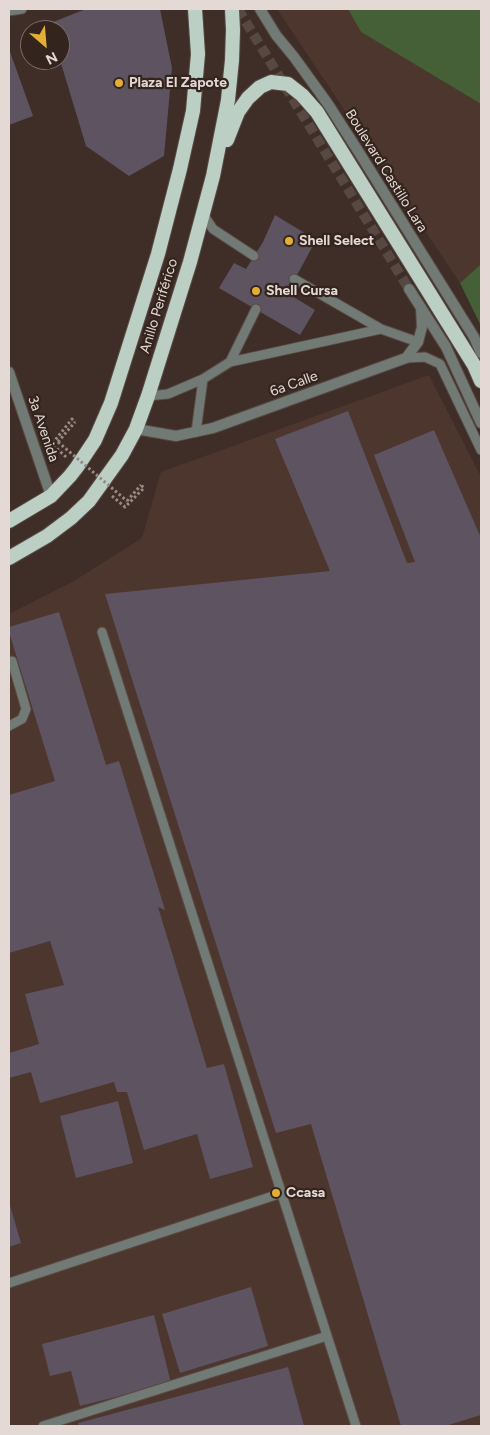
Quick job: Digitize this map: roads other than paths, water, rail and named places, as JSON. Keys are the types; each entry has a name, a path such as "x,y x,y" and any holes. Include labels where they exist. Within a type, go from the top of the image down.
{"highway":[{"name":"Anillo Periférico","path":"9,522 51,496 77,467 95,440 111,403 158,254 193,111 198,54 195,9"},
{"name":"Anillo Periférico","path":"9,558 47,536 71,518 89,501 122,455 136,429 190,262 213,176 228,100 232,60 232,9"},
{"path":"213,176 238,112 248,98 260,87 271,82 288,84 302,95 316,112 474,365 481,381"}],"street":[{"name":"Boulevard Castillo Lara","path":"260,9 276,35 306,72 355,145 474,337 481,353"},
{"path":"409,289 446,347 481,423"},
{"path":"406,358 418,342 422,327 421,308"},
{"name":"6a Calle","path":"136,429 176,436 213,428 406,358"},
{"name":"3a Avenida","path":"9,372 51,496"}],"lane":[{"path":"9,11 22,9"},
{"path":"203,214 213,228 254,256"},
{"path":"294,279 381,329 418,342"},
{"path":"230,362 256,309"},
{"path":"148,396 168,394 204,380 230,362 381,329"},
{"path":"406,358 425,357 440,364 481,450"},
{"path":"196,432 204,380"},
{"path":"102,632 356,1426"},
{"path":"9,726 22,719 26,709 12,661"},
{"path":"9,1283 282,1192"},
{"path":"43,1426 67,1423 327,1336"}],"tunnel":[{"path":"238,9 409,289"}],"place":[{"name":"Plaza El Zapote","path":"119,83"},
{"name":"Shell Select","path":"289,241"},
{"name":"Shell Cursa","path":"256,291"},
{"name":"Ccasa","path":"276,1193"}]}
